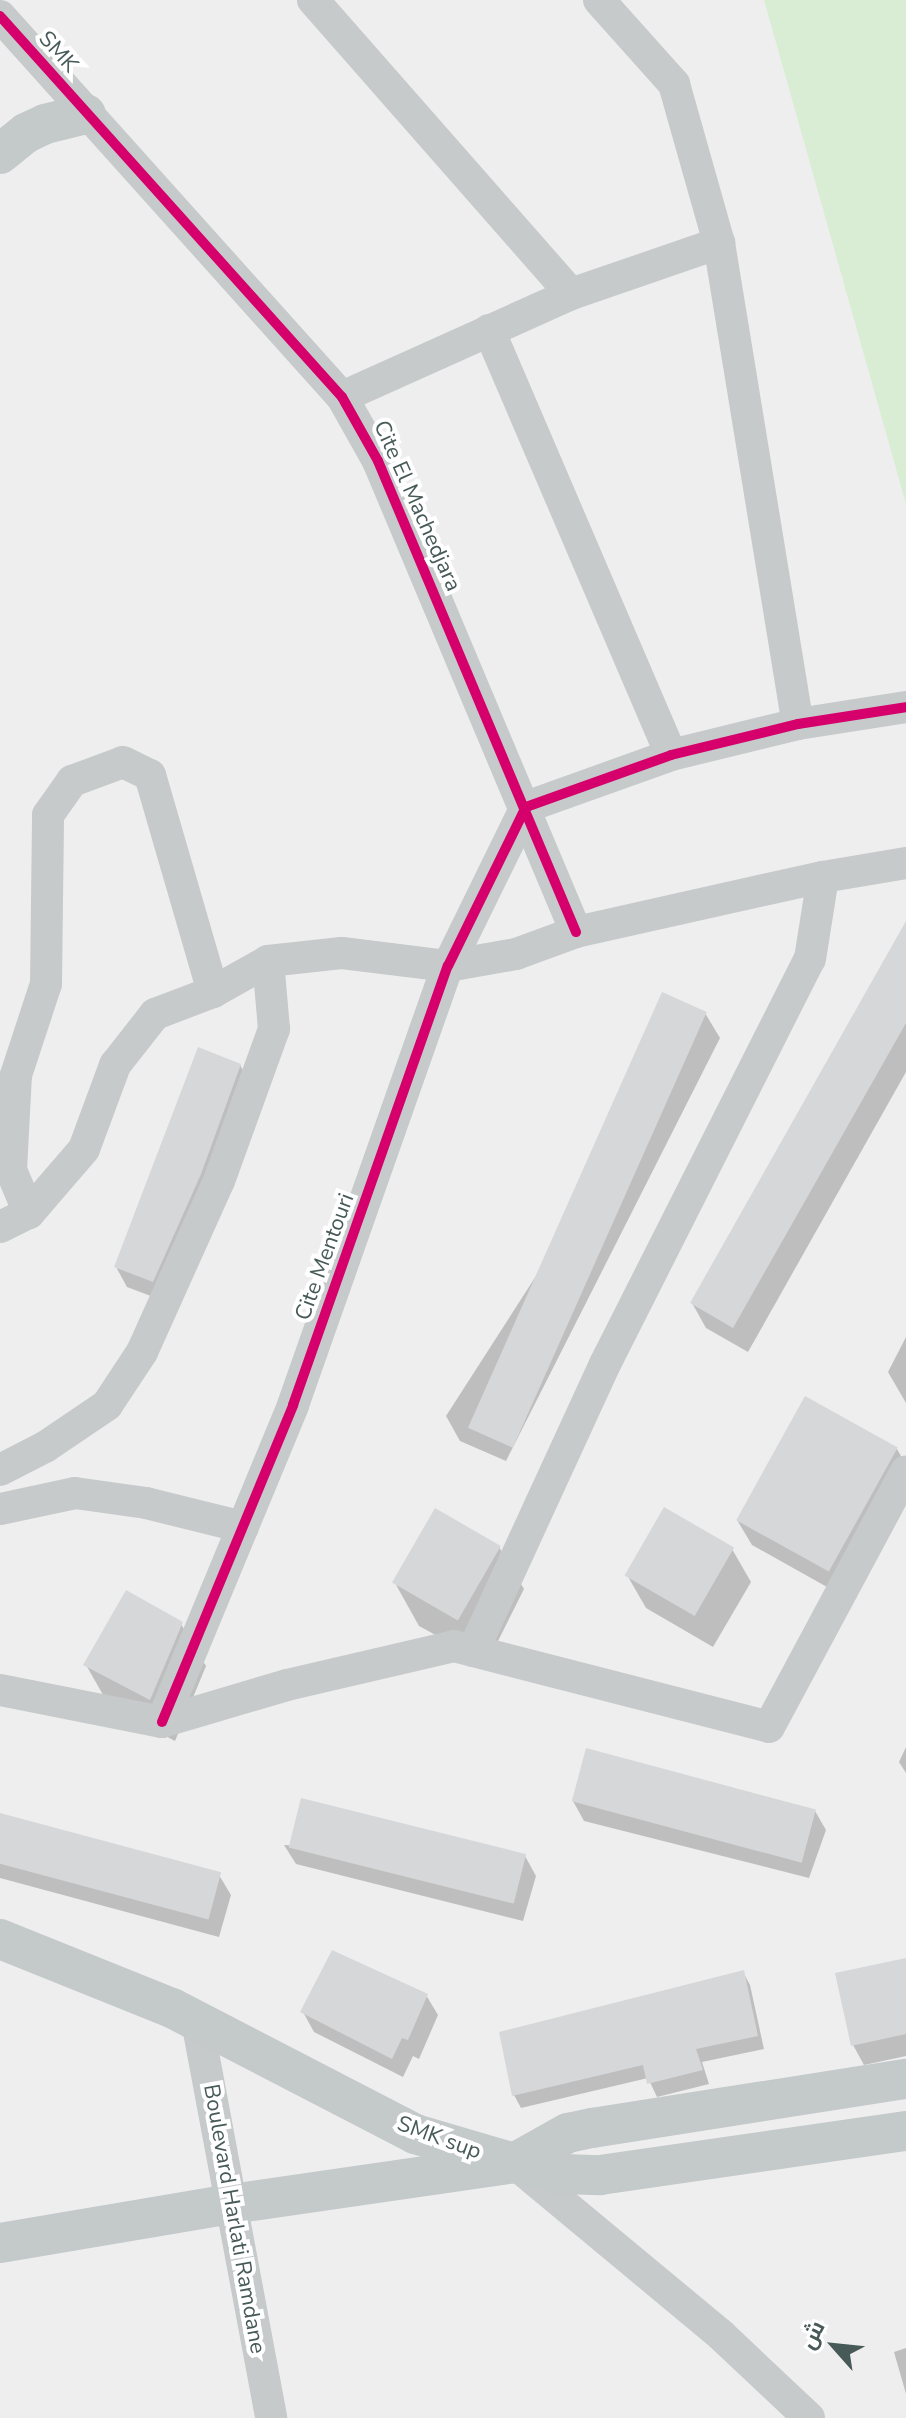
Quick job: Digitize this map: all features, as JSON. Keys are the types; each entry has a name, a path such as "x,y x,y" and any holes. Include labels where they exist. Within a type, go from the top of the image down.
{"main road":[{"path":"0,154 26,133 45,124 86,114"},
{"name":"SMK sup","path":"0,1939 197,2021 415,2134 563,2174 600,2175 906,2131"},
{"path":"0,2243 231,2204 514,2163 559,2137 592,2128 906,2079"}],"street":[{"path":"313,0 571,294"},
{"path":"599,0 674,84 719,243 798,724"},
{"name":"SMK","path":"0,16 86,114"},
{"name":"Cite El Machedjara","path":"86,114 342,397 378,461 576,932"},
{"path":"342,397 571,294 719,243"},
{"path":"489,330 671,755"},
{"path":"526,807 671,755 798,724 906,707"},
{"path":"29,1213 11,1170 16,1075 46,984 48,815 72,781 123,762 150,775 213,992"},
{"name":"Cite Mentouri","path":"162,1722 293,1405 448,966 526,807"},
{"path":"0,1227 29,1213 84,1149 115,1065 155,1014 213,992 268,961 342,953 448,966 516,954 576,932 823,877 906,863"},
{"path":"473,1651 605,1364 810,959 823,877"},
{"path":"0,1470 45,1447 107,1405 142,1352 219,1181 274,1029 268,961"},
{"path":"0,1690 162,1722 287,1685 454,1646 769,1727 906,1471"},
{"path":"0,1509 75,1493 146,1503 243,1527"},
{"name":"Boulevard Harlati Ramdane","path":"197,2021 271,2418"},
{"path":"514,2163 721,2335 809,2418"}],"green space":[{"path":"764,0 906,0 906,504"}],"building":[{"path":"906,921 906,1023 733,1328 690,1303"},
{"path":"662,992 707,1012 513,1448 468,1428"},
{"path":"198,1047 241,1064 201,1174 153,1282 114,1267"},
{"path":"805,1396 898,1447 829,1572 736,1520"},
{"path":"664,1507 734,1548 695,1616 624,1575"},
{"path":"435,1508 501,1546 458,1620 392,1582"},
{"path":"126,1590 183,1622 150,1700 83,1665"},
{"path":"586,1748 816,1810 802,1863 572,1801"},
{"path":"301,1798 526,1854 514,1904 289,1847"},
{"path":"0,1813 221,1872 209,1920 0,1864"},
{"path":"332,1950 428,1994 408,2040 402,2038 392,2059 300,2012"},
{"path":"906,1958 906,2034 851,2046 835,1973"},
{"path":"744,1970 758,2036 696,2049 703,2070 647,2084 643,2065 512,2096 499,2032"}],"cycle path":[{"path":"0,16 342,397 378,461 576,932"},
{"path":"162,1722 293,1405 448,966 526,807 671,755 798,724 906,707"}]}
